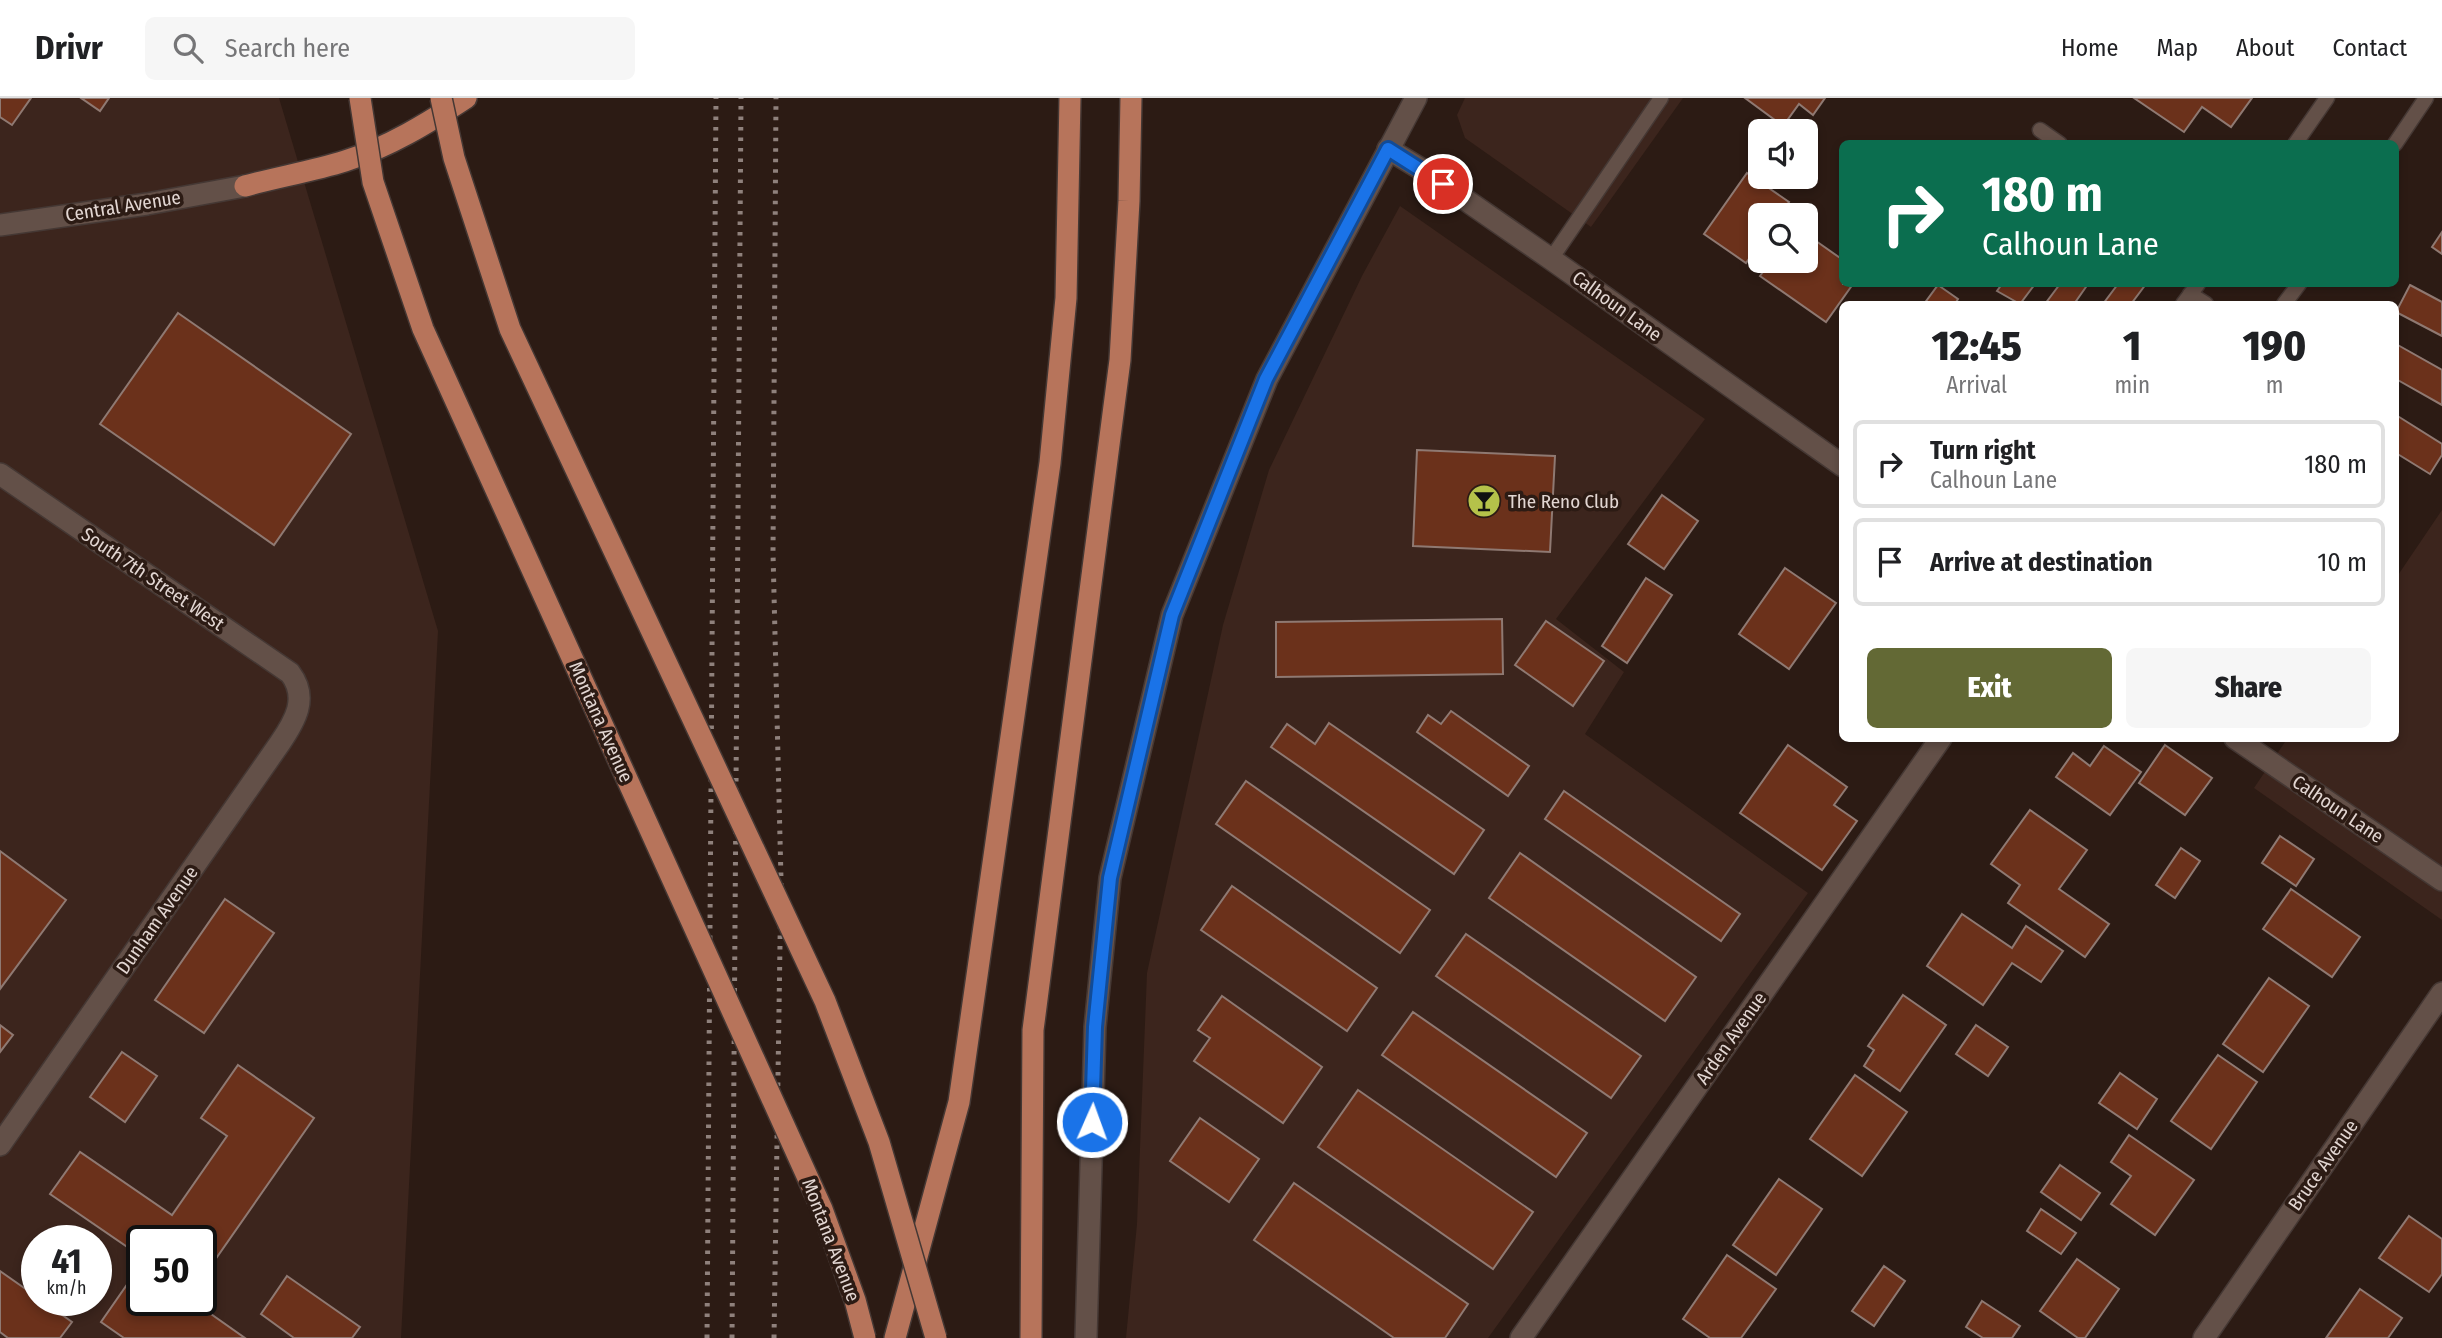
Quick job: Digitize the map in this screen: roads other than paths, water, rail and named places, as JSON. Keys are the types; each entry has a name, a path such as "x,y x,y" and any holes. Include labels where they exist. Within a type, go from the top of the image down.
{"main road":[{"name":"Montana Avenue","path":"360,98 373,182 423,329 822,1209 855,1300 865,1338"},
{"path":"441,98 454,158 510,329 825,1001 879,1142 936,1338"},
{"path":"245,186 345,161 388,144 466,98"},
{"path":"895,1338 959,1102 1048,476 1066,298 1070,98"},
{"path":"1031,1338 1033,1030 1120,360 1129,201 1130,98"}],"street":[{"path":"1086,1338 1095,1027 1110,878 1172,615 1266,379 1416,98"},
{"name":"Calhoun Lane","path":"1388,149 1422,169 1551,258 1839,463"},
{"name":"Central Avenue","path":"0,225 147,204 245,186"},
{"name":"South 7th Street West","path":"0,474 290,673 298,690"},
{"name":"Dunham Avenue","path":"0,1145 287,733 298,713 298,690"},
{"name":"Arden Avenue","path":"1521,1338 1938,742"},
{"name":"Calhoun Lane","path":"2241,742 2442,880"},
{"name":"Bruce Avenue","path":"2204,1338 2442,993"}],"lane":[{"path":"1551,258 1661,98"},
{"path":"2298,140 2327,98"},
{"path":"2398,140 2426,98"},
{"path":"2040,130 2054,140"}],"railway":[{"path":"707,1338 716,98"},
{"path":"732,1338 741,98"},
{"path":"774,1338 781,879 773,553 776,98"}],"place":[{"name":"The Reno Club","path":"1484,501"}]}
